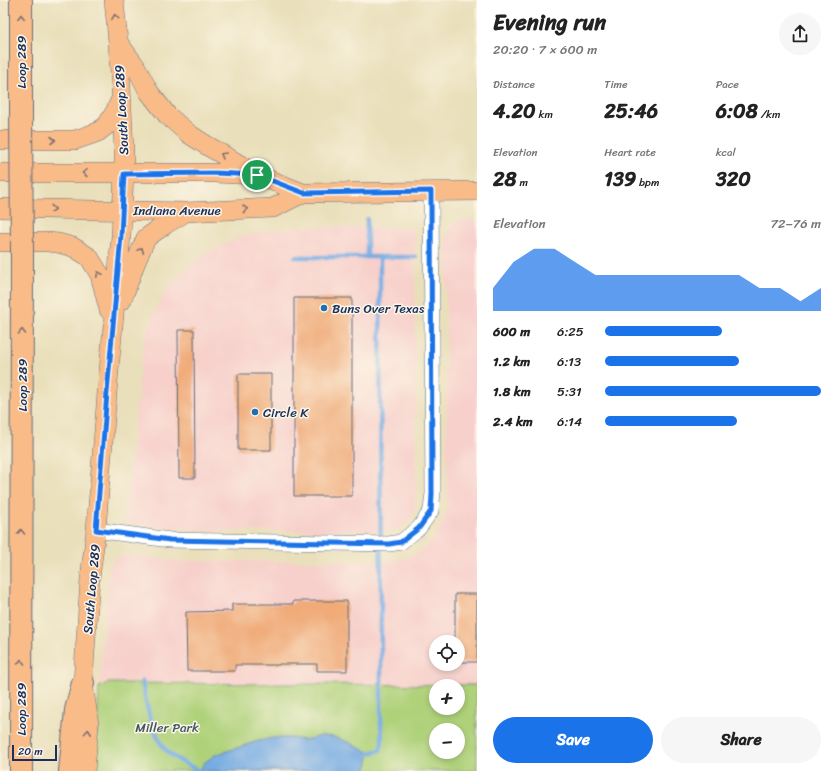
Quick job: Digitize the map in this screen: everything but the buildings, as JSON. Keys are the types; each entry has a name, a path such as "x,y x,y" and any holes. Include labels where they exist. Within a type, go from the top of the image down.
{"highway":[{"name":"Loop 289","path":"21,0 21,771"},
{"path":"70,771 76,710 83,683"}],"main road":[{"name":"South Loop 289","path":"85,771 89,724 83,683 90,578 96,530 112,325 121,236 124,174 118,42 114,0"},
{"path":"118,42 136,67 149,92 167,115 189,134 257,175"},
{"path":"0,140 75,140 87,136 98,132 107,125 121,98"},
{"name":"Indiana Avenue","path":"0,173 215,173 257,175 304,193 477,191"},
{"name":"Indiana Avenue","path":"0,208 186,212 273,208 304,193"},
{"path":"112,325 146,238 186,212"},
{"path":"0,242 58,243 73,247 89,257 100,275 112,325"}],"street":[{"path":"96,530 170,540 389,544 401,542 419,528 431,511 432,494 431,191"}],"shaded area":[{"path":"466,220 477,220 477,685 465,685 465,679 429,679 429,685 109,683 99,687 109,567 111,562 122,555 180,561 386,561 402,559 417,553 426,547 434,538 443,522 447,505 446,237 449,228 454,224"},
{"path":"297,227 410,228 415,238 416,502 411,518 402,527 393,531 204,531 124,523 142,352 146,334 156,308 165,293 182,272 212,250 240,237 264,231 285,230"}],"green space":[{"name":"Miller Park","path":"108,683 429,685 429,715 465,715 465,685 477,685 477,771 95,771 99,687"}],"water":[{"path":"321,736 340,739 370,753 367,771 200,771 204,763 215,755 255,742 272,738 292,738 305,740"}],"waterway":[{"path":"367,219 367,257"},
{"path":"295,257 416,257"},
{"path":"370,753 380,750 382,741 380,257"},
{"path":"142,681 154,730 164,747 177,759 200,771"}],"place":[{"name":"Buns Over Texas","path":"324,308"},
{"name":"Circle K","path":"255,412"}],"route":[{"path":"215,173 257,175 304,193 431,191 431,511 419,528 401,542 389,544 170,540 96,530 112,325 121,236 124,174 215,173"}]}
